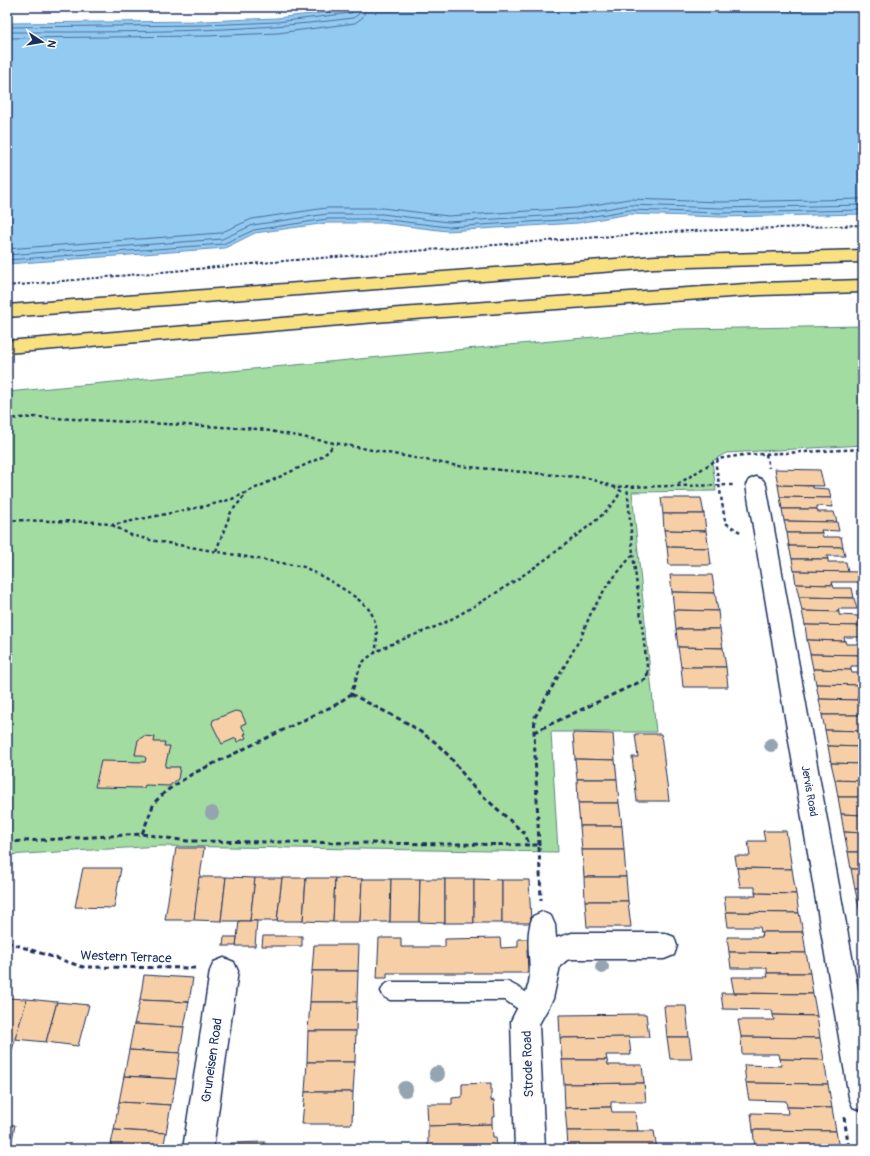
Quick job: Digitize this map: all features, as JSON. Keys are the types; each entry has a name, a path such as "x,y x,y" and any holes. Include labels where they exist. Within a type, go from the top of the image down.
{"highway":[{"path":"7,311 655,262 863,256"},
{"path":"7,347 400,314 760,289 863,286"},
{"path":"760,289 863,295"}],"street":[{"name":"Jervis Road","path":"756,486 863,1097"},
{"path":"542,925 543,977"},
{"name":"Strode Road","path":"530,1149 525,1021 539,999 543,977 549,958 560,949 572,946 664,946"},
{"name":"Gruneisen Road","path":"198,1149 224,970"}],"lane":[{"path":"390,991 508,991 533,1009"}],"path":[{"path":"7,286 295,260 666,232 863,224"},
{"path":"7,419 36,417 259,428 458,466 588,478 614,487 621,492 605,513 558,551 514,582 442,623 375,654 361,664 351,694 337,704 192,774 166,791 154,804 142,834"},
{"path":"112,525 210,505 232,499 320,458 330,450 333,443"},
{"path":"677,485 718,459 743,455 863,449"},
{"path":"614,487 627,485 719,485 716,466 718,459"},
{"path":"534,732 648,678 633,554 627,485"},
{"path":"216,551 230,512 239,500 251,490"},
{"path":"7,520 98,522 112,525 131,535 304,567 339,586 370,611 377,630 378,641 375,654"},
{"path":"542,925 534,732 535,716 581,637 591,613 606,587 633,554"},
{"path":"351,694 408,724 434,742 450,757 474,788 525,834 529,844"},
{"path":"7,842 142,834 187,841 539,844"},
{"name":"Western Terrace","path":"7,942 83,967 194,968 224,970"}],"green space":[{"path":"863,326 863,445 726,453 712,461 716,491 632,492 656,732 551,732 558,852 160,846 7,855 7,392 680,329"}],"water":[{"path":"366,7 863,7 863,214 721,217 629,214 578,223 447,231 381,223 327,223 255,233 225,248 7,264 7,23 205,21 277,18"}],"building":[{"path":"775,469 820,470 824,486 778,485"},
{"path":"778,485 812,486 813,488 829,489 831,498 780,497"},
{"path":"780,497 831,498 833,507 817,506 817,509 782,509"},
{"path":"661,498 701,498 704,514 663,514"},
{"path":"782,509 817,509 818,512 834,512 837,522 784,521"},
{"path":"663,514 704,514 706,531 664,530"},
{"path":"784,521 837,522 839,531 821,530 822,533 787,533"},
{"path":"664,530 706,531 709,548 667,547"},
{"path":"787,533 822,533 823,537 841,537 843,547 789,546"},
{"path":"789,546 843,547 845,556 827,556 828,559 792,559"},
{"path":"667,547 709,548 711,565 669,565"},
{"path":"792,559 828,559 828,562 846,562 848,572 794,571"},
{"path":"794,571 862,572 863,582 832,582 833,585 796,584"},
{"path":"670,575 712,575 715,593 672,592"},
{"path":"796,584 833,585 834,588 852,588 854,598 799,597"},
{"path":"672,592 715,593 718,611 674,610"},
{"path":"799,597 854,598 857,609 838,609 839,612 802,611"},
{"path":"674,610 718,611 720,629 676,629"},
{"path":"802,611 839,612 839,615 858,616 860,626 805,625"},
{"path":"805,625 863,626 863,637 844,637 845,641 807,640"},
{"path":"676,629 720,629 723,648 678,647"},
{"path":"807,640 845,641 846,644 863,644 863,655 810,654"},
{"path":"678,647 723,648 726,667 681,667"},
{"path":"810,654 863,655 863,666 851,666 851,670 813,669"},
{"path":"681,667 726,667 728,687 683,687"},
{"path":"813,669 851,670 852,673 863,673 863,685 816,684"},
{"path":"816,684 863,685 863,696 857,696 858,700 819,699"},
{"path":"819,699 858,700 859,703 863,703 863,715 822,715"},
{"path":"235,711 241,712 246,723 241,725 246,734 244,734 246,738 237,742 236,738 222,744 212,724 213,720"},
{"path":"822,715 863,715 863,731 825,730"},
{"path":"825,730 863,731 863,747 828,746"},
{"path":"573,733 613,734 615,760 575,759"},
{"path":"635,734 661,734 669,801 637,801 632,757 638,757"},
{"path":"144,736 155,737 154,742 165,742 164,746 170,746 165,767 180,767 178,779 169,786 145,785 144,788 95,787 101,761 145,762 146,758 142,755 135,755 138,740"},
{"path":"828,746 863,747 863,764 831,763"},
{"path":"575,759 615,760 617,779 577,779"},
{"path":"831,763 863,764 863,781 835,780"},
{"path":"577,779 617,779 619,803 578,803"},
{"path":"835,780 863,781 863,797 838,797"},
{"path":"838,797 863,797 863,815 841,814"},
{"path":"578,803 619,803 622,826 580,826"},
{"path":"841,814 863,815 863,833 844,832"},
{"path":"580,826 622,826 624,850 582,850"},
{"path":"763,831 786,831 792,869 737,868 735,856 750,856 748,841 765,841"},
{"path":"844,832 863,833 863,852 848,852"},
{"path":"176,848 204,848 194,920 165,920"},
{"path":"582,850 624,850 626,877 584,877"},
{"path":"848,852 863,852 863,869 851,869"},
{"path":"83,868 121,868 114,908 75,907"},
{"path":"737,868 792,869 796,894 755,893 755,887 740,887"},
{"path":"851,869 863,869 863,889 855,889"},
{"path":"199,877 226,877 221,921 194,920"},
{"path":"226,877 255,878 250,921 221,921"},
{"path":"584,877 626,877 628,901 585,901"},
{"path":"255,878 282,878 277,921 250,921"},
{"path":"282,878 306,878 303,921 277,921"},
{"path":"306,878 335,878 333,922 303,921"},
{"path":"335,878 362,879 360,922 333,922"},
{"path":"362,879 391,879 390,922 360,922"},
{"path":"391,879 420,879 419,922 390,922"},
{"path":"420,879 445,879 445,923 419,922"},
{"path":"445,879 474,879 474,923 445,923"},
{"path":"474,879 502,880 502,923 474,923"},
{"path":"502,880 529,880 531,923 502,923"},
{"path":"855,889 863,889 863,908 859,908"},
{"path":"755,893 796,894 799,913 726,912 724,896 756,896"},
{"path":"585,901 628,901 631,927 587,927"},
{"path":"859,908 863,908 863,927"},
{"path":"726,912 799,913 803,932 761,932 760,927 728,927"},
{"path":"239,921 257,921 255,946 236,946"},
{"path":"761,932 803,932 806,953 729,952 727,937 762,937"},
{"path":"263,936 302,936 302,946 262,946"},
{"path":"224,937 237,937 236,946 223,946"},
{"path":"379,938 401,938 401,947 445,947 445,939 500,938 501,948 518,947 518,939 530,939 530,949 527,949 528,973 387,973 387,978 377,978"},
{"path":"314,945 359,945 358,971 312,971"},
{"path":"729,952 806,953 810,973 767,973 767,968 731,968"},
{"path":"312,971 358,971 357,1002 310,1002"},
{"path":"767,973 810,973 813,994 734,993 731,977 768,977"},
{"path":"144,975 193,978 189,1002 140,1000"},
{"path":"721,993 813,994 817,1016 773,1015 772,1010 723,1009"},
{"path":"7,998 27,999 10,1057 7,1057"},
{"path":"27,999 57,1002 46,1042 15,1039"},
{"path":"140,1000 189,1002 184,1027 134,1024"},
{"path":"57,1002 89,1005 78,1046 46,1042"},
{"path":"310,1002 357,1002 356,1031 308,1031"},
{"path":"664,1006 686,1006 689,1037 667,1037"},
{"path":"646,1014 649,1037 560,1038 559,1015"},
{"path":"773,1015 817,1016 820,1038 741,1037 738,1020 774,1020"},
{"path":"134,1024 184,1027 180,1053 129,1050"},
{"path":"308,1031 356,1031 355,1062 307,1062"},
{"path":"629,1037 631,1055 606,1055 607,1060 562,1060 560,1038"},
{"path":"667,1037 689,1037 692,1059 670,1059"},
{"path":"741,1037 820,1038 824,1060 780,1059 779,1054 742,1054"},
{"path":"129,1050 180,1053 176,1079 124,1076"},
{"path":"780,1059 824,1060 828,1084 746,1083 744,1065 781,1066"},
{"path":"562,1060 607,1060 608,1065 642,1065 644,1083 564,1084"},
{"path":"307,1062 355,1062 353,1092 305,1092"},
{"path":"124,1076 176,1079 171,1105 119,1102"},
{"path":"491,1083 491,1101 494,1100 495,1117 492,1117 492,1124 428,1126 427,1104 452,1104 452,1098 462,1097 462,1084"},
{"path":"644,1083 646,1102 611,1102 611,1107 565,1108 564,1084"},
{"path":"746,1083 828,1084 832,1108 787,1107 786,1101 749,1100"},
{"path":"305,1092 353,1092 352,1124 302,1124"},
{"path":"119,1102 171,1105 166,1133 114,1130"},
{"path":"611,1107 612,1112 635,1112 638,1131 567,1131 565,1108"},
{"path":"787,1107 832,1108 836,1131 753,1130 751,1113 788,1114"},
{"path":"7,1124 15,1125 10,1149 7,1149"},
{"path":"492,1124 493,1137 496,1137 497,1149 428,1149 428,1126"},
{"path":"114,1130 166,1133 163,1149 110,1149"},
{"path":"753,1130 836,1131 839,1149 755,1149"},
{"path":"567,1131 654,1131 657,1149 568,1149"},
{"path":"265,1142 264,1149 230,1149 231,1143"}]}
